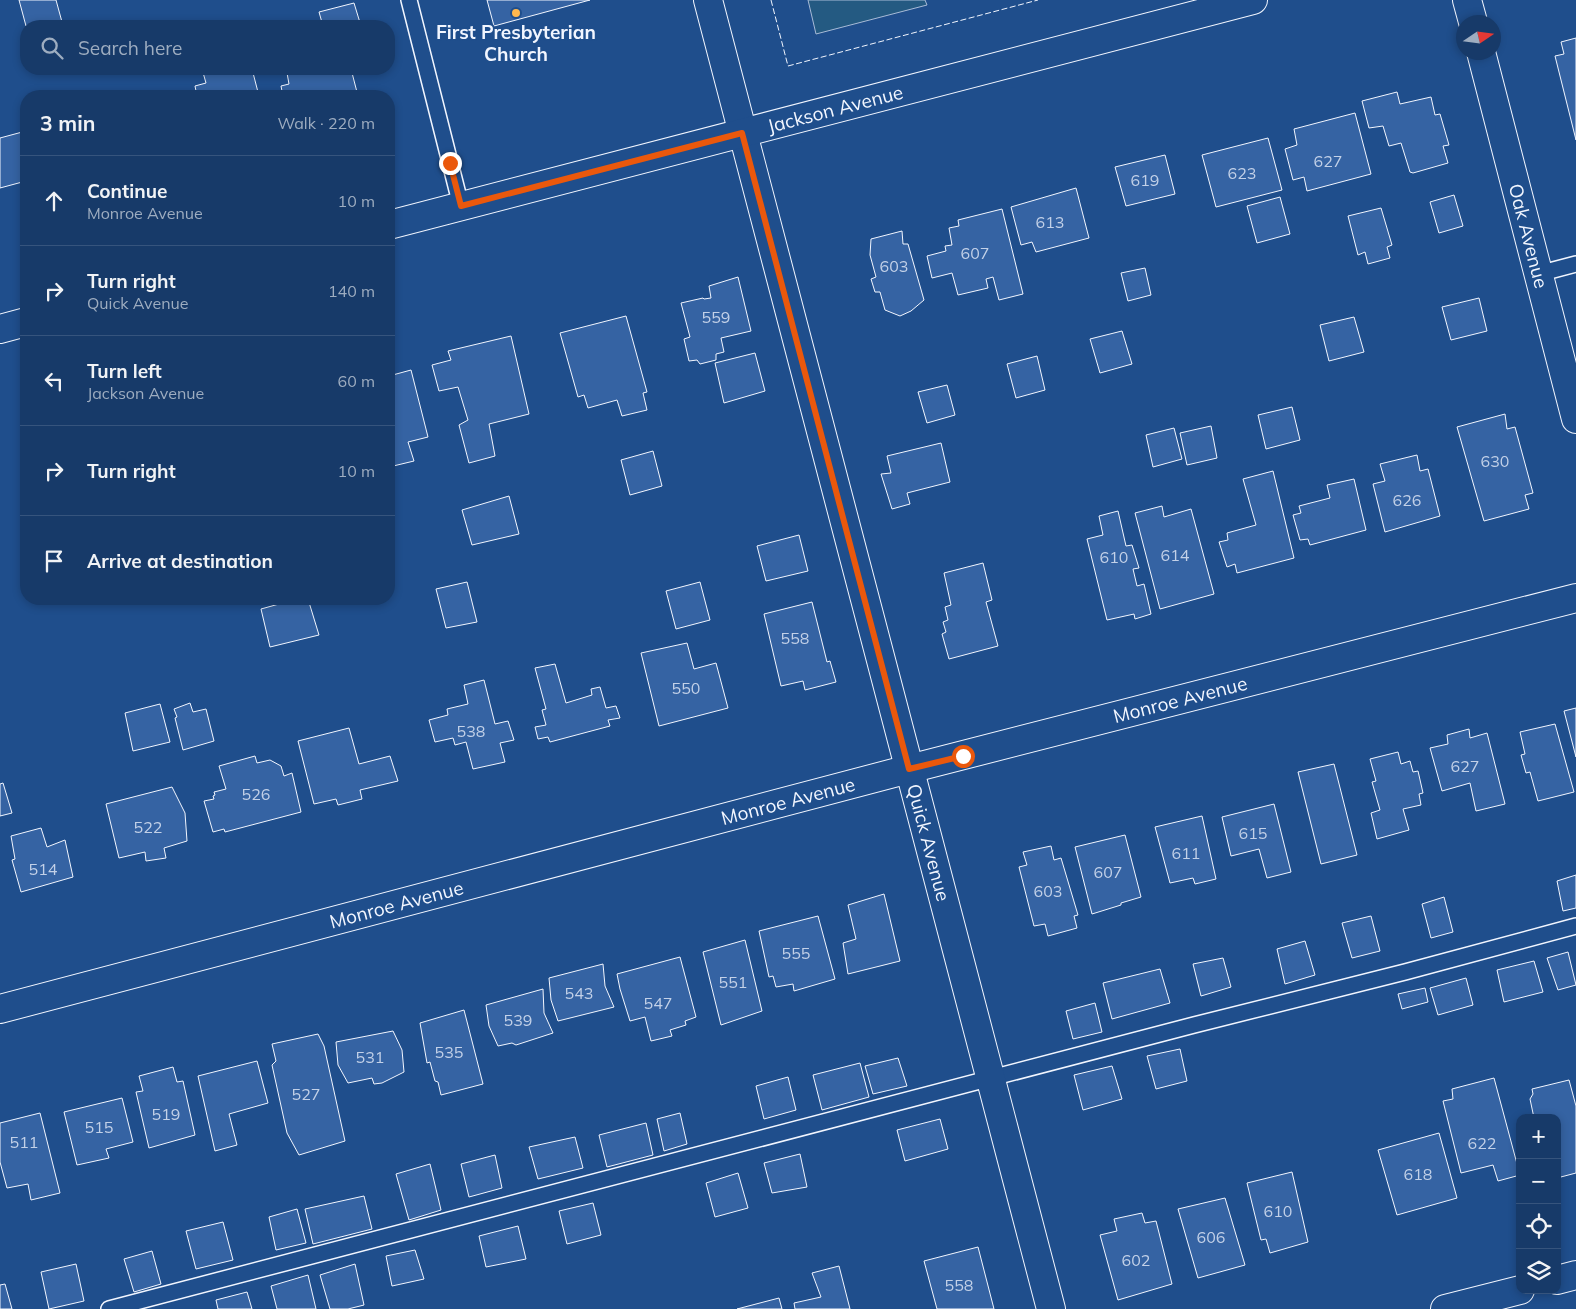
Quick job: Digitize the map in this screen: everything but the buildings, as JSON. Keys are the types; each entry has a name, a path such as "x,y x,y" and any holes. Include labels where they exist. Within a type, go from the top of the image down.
{"street":[{"name":"Quick Avenue","path":"708,0 1051,1309"},
{"name":"Jackson Avenue","path":"395,223 1253,0"},
{"path":"1467,0 1471,15"},
{"name":"Oak Avenue","path":"1483,60 1576,419"},
{"path":"0,330 20,324"},
{"name":"Monroe Avenue","path":"0,1009 909,769 1576,598"},
{"path":"1561,1279 1576,1275"},
{"path":"1445,1309 1516,1291"}],"lane":[{"path":"409,0 461,206"},
{"path":"1538,274 1576,264"},
{"path":"109,1309 1576,926"}],"shaded area":[{"path":"808,0 925,0 927,5 816,34"}],"fence":[{"path":"771,0 788,66 1038,0"}],"place":[{"name":"First Presbyterian Church","path":"516,13"}],"route":[{"path":"450,163 461,206 742,133 909,769 963,756"}]}
